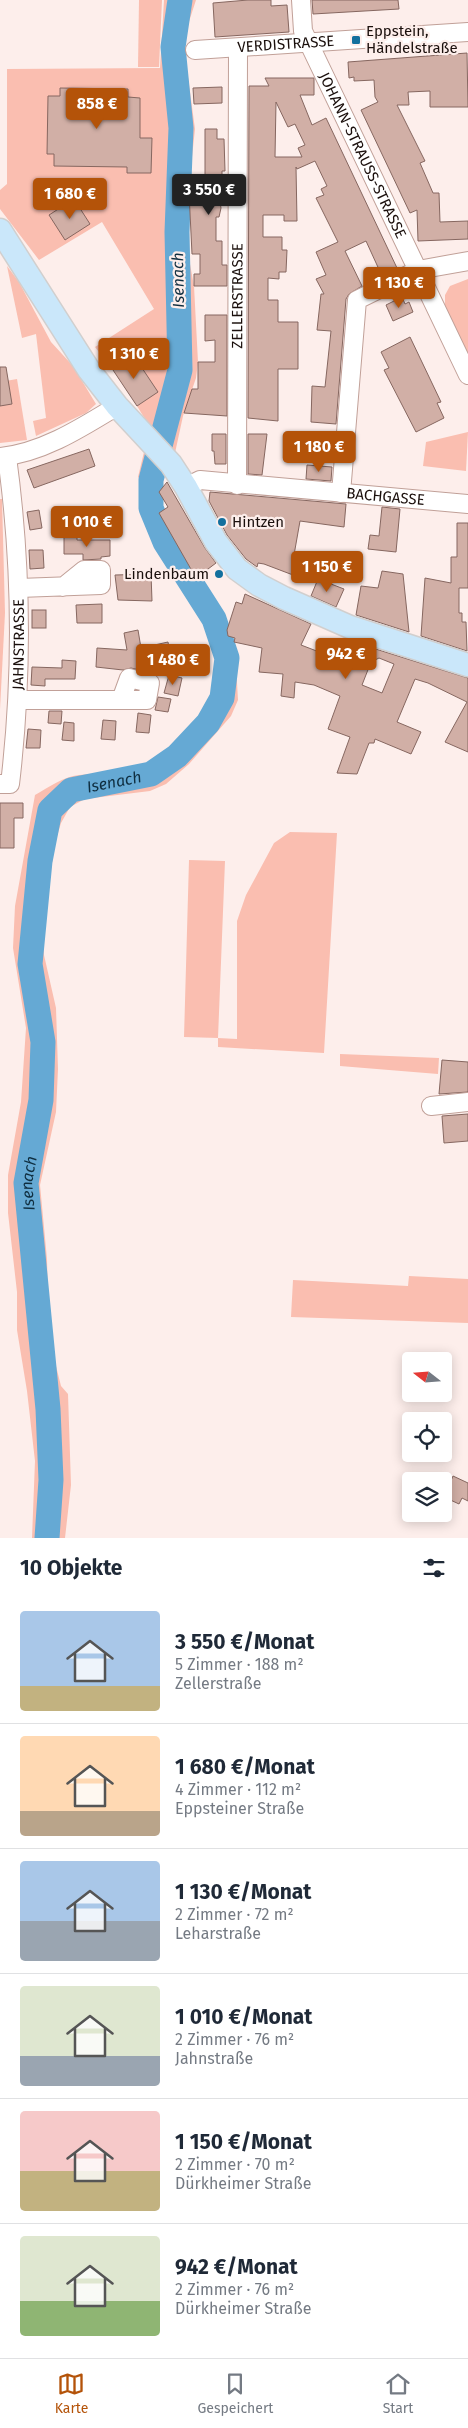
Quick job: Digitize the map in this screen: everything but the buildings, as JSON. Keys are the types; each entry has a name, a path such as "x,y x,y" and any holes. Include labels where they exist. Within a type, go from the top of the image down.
{"main road":[{"path":"0,230 89,370 117,406 171,464 216,542 237,569 259,585 374,636 468,665"}],"street":[{"name":"JOHANN-STRAUSS-STRASSE","path":"301,0 304,31 309,44 468,375"},
{"name":"VERDISTRASSE","path":"195,50 309,44 468,32"},
{"name":"ZELLERSTRASSE","path":"237,485 238,48"},
{"path":"341,493 358,300 418,270 468,261"},
{"path":"4,457 34,450 50,443 117,406"},
{"name":"JAHNSTRASSE","path":"0,784 10,784 18,700 20,588 17,540 4,457"},
{"name":"BACHGASSE","path":"186,487 200,480 237,485 468,504"},
{"name":"JAHNSTRASSE","path":"20,588 63,586"},
{"name":"JAHNSTRASSE","path":"18,700 121,700"},
{"path":"431,1106 468,1102"}],"shaded area":[{"path":"139,0 162,0 159,67 138,67"},
{"path":"164,0 196,0 183,40 195,129 184,231 194,286 198,362 196,378 183,416 175,453 156,490 156,514 225,626 236,665 238,700 231,716 189,764 166,784 150,791 85,799 70,807 61,823 55,843 42,929 44,955 56,1008 58,1069 56,1112 40,1185 47,1259 49,1338 61,1386 68,1394 71,1485 65,1538 32,1538 35,1461 27,1391 17,1330 17,1292 8,1213 8,1175 21,1102 26,1028 13,948 15,906 35,795 73,776 129,772 154,765 175,748 213,704 221,688 222,672 211,634 168,559 148,521 143,505 142,480 138,477 150,427 137,406 158,392 132,353 111,367 95,347 154,309 102,222 39,260 0,209 0,190 7,184 7,69 160,68"},
{"path":"7,266 19,282 51,342 73,366 96,404 86,413 36,436 33,421 46,418 36,334 22,338"},
{"path":"468,279 468,356 445,306 445,295 450,286"},
{"path":"17,379 27,440 0,443 0,382"},
{"path":"468,432 466,471 423,466 426,442"},
{"path":"0,499 2,499 5,613 0,709"},
{"path":"290,832 337,833 324,1053 218,1047 218,1038 237,1039 237,921 246,895 274,843"},
{"path":"189,860 225,861 218,1038 184,1037"},
{"path":"340,1054 439,1058 438,1074 340,1066"},
{"path":"409,1276 468,1279 468,1323 291,1317 293,1280 408,1286"}],"waterway":[{"name":"Isenach","path":"47,1538 51,1480 48,1409 26,1183 41,1100 43,1042 30,964 40,861 50,810 71,790 151,774 177,756 208,723 222,698 227,658 214,619 165,542 151,508 151,480 180,370 177,232 181,128 173,47 180,0"}],"place":[{"name":"Eppstein, Händelstraße","path":"356,40"},
{"name":"Hintzen","path":"222,522"},
{"name":"Lindenbaum","path":"219,574"}]}
